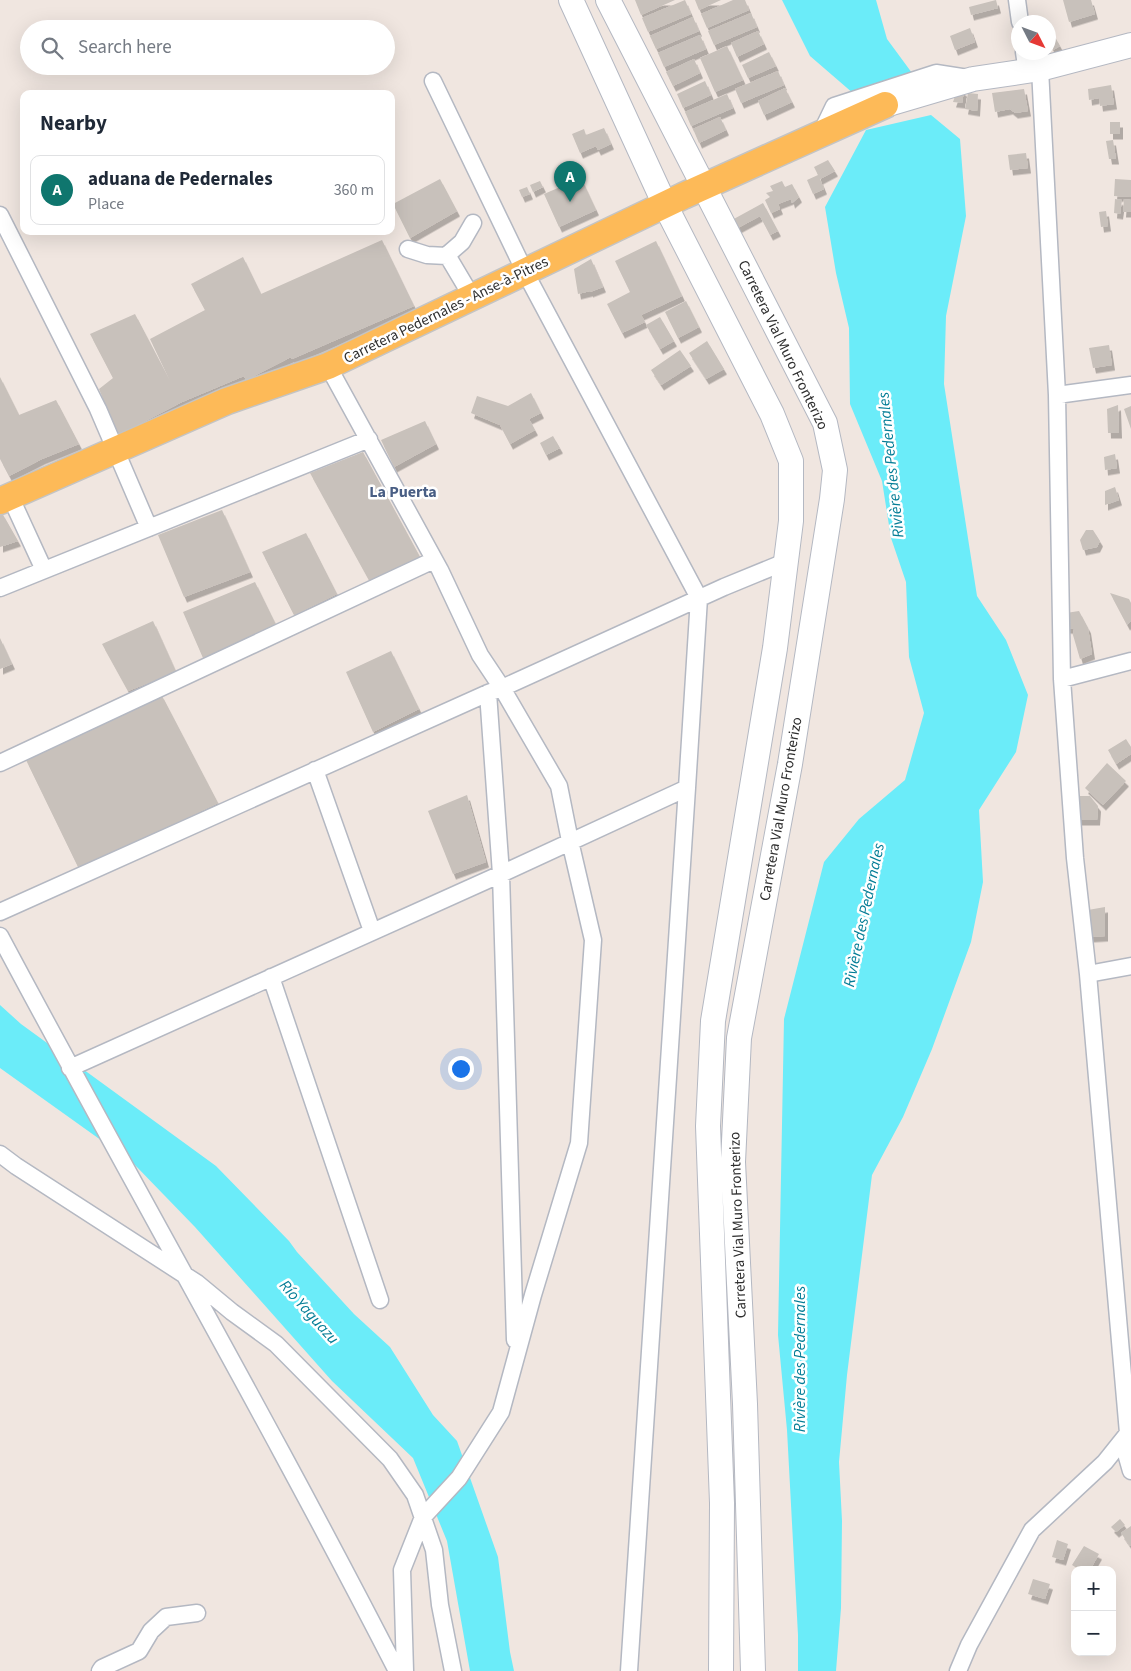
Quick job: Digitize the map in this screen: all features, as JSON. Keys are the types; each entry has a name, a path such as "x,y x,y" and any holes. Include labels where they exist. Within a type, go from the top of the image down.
{"main road":[{"name":"Carretera Pedernales - Anse-à-Pitres","path":"5,498 227,401 328,366 703,187 885,105"}],"street":[{"name":"Carretera Vial Muro Fronterizo","path":"571,0 665,205 772,414 791,461 790,521 772,667 713,1021 708,1126 722,1503 721,1671"},
{"name":"Carretera Vial Muro Fronterizo","path":"608,0 825,423 835,470 790,764 739,1038 732,1162 745,1404 753,1671"},
{"path":"1017,0 1019,15"},
{"path":"885,105 973,79 1131,45"},
{"path":"1031,65 1057,395 1062,679 1075,858 1088,974 1130,1432 1127,1457 1131,1471"},
{"path":"821,133 834,106 936,73 973,79"},
{"path":"433,81 525,272 699,598 629,1671"},
{"path":"0,214 98,409 149,528"},
{"path":"408,249 447,256 462,242 473,223"},
{"path":"447,256 472,297"},
{"path":"328,366 434,560 480,655 495,691 559,786 593,940 579,1143 533,1295 501,1412 459,1478 423,1517 402,1570 404,1671"},
{"path":"1057,395 1131,385"},
{"path":"0,588 368,440"},
{"path":"5,498 44,570"},
{"path":"0,763 434,560"},
{"path":"0,912 699,598 786,562"},
{"path":"1062,679 1131,661"},
{"path":"495,691 516,1358"},
{"path":"315,770 372,931"},
{"path":"70,1068 688,788"},
{"path":"0,936 70,1068 160,1228 339,1558 397,1671"},
{"path":"1088,974 1131,966"},
{"path":"271,977 380,1300"},
{"path":"0,1154 197,1283 232,1312 276,1344 390,1459 414,1495 434,1550 440,1605 453,1671"},
{"path":"958,1671 1032,1530 1105,1462 1130,1432"},
{"path":"100,1671 102,1668 139,1651 151,1630 166,1617 198,1613"}],"water":[{"path":"782,0 876,0 887,39 912,73 854,94 810,56"},
{"name":"Rivière des Pedernales","path":"931,115 960,139 966,216 946,316 944,384 977,596 1006,640 1028,695 1016,752 979,810 983,882 971,942 932,1049 903,1117 872,1175 847,1375 839,1462 842,1521 841,1608 836,1671 798,1671 798,1635 787,1430 778,1335 784,1019 824,862 859,819 905,780 924,713 909,657 906,582 891,538 882,481 850,404 849,328 836,273 825,207 866,130"},
{"name":"Río Yaguazu","path":"0,1005 21,1024 216,1166 289,1241 354,1314 390,1347 433,1415 457,1441 498,1557 514,1671 470,1671 447,1541 413,1458 332,1381 195,1227 133,1163 0,1068"}],"building":[{"path":"635,0 675,0 641,15"},
{"path":"685,0 691,14 648,32 642,18"},
{"path":"695,0 721,0 699,10"},
{"path":"733,0 745,0 749,10 707,28 701,14"},
{"path":"996,0 998,8 971,15 969,7"},
{"path":"1063,0 1091,0 1095,14 1069,22"},
{"path":"751,13 757,27 714,45 708,31"},
{"path":"693,17 699,31 656,49 650,36"},
{"path":"970,28 975,42 955,50 950,36"},
{"path":"758,31 764,44 737,57 731,43"},
{"path":"700,35 706,49 664,67 658,53"},
{"path":"1056,39 1060,46 1056,48"},
{"path":"727,46 743,80 715,92 700,58"},
{"path":"769,52 776,66 748,78 742,65"},
{"path":"694,59 700,73 673,86 666,72"},
{"path":"778,71 784,85 741,103 735,89"},
{"path":"705,81 711,95 683,108 677,94"},
{"path":"1111,85 1114,104 1100,106 1099,98 1089,100 1088,89"},
{"path":"958,87 964,91 962,103 953,102"},
{"path":"785,88 792,102 764,115 758,101"},
{"path":"1024,89 1028,111 1015,113 1010,109 995,112 992,93"},
{"path":"968,93 978,94 977,111 965,109"},
{"path":"727,94 733,108 691,126 685,112"},
{"path":"720,117 726,130 699,143 693,129"},
{"path":"1110,122 1120,122 1120,134 1110,134"},
{"path":"604,128 611,144 598,150 596,146 580,153 572,134 584,129 586,135"},
{"path":"1113,140 1116,159 1109,159 1106,141"},
{"path":"1026,153 1028,168 1010,170 1008,155"},
{"path":"828,160 835,171 820,179 824,189 813,194 807,180 818,175 814,167"},
{"path":"581,178 596,210 559,227 544,194"},
{"path":"440,179 457,211 410,238 395,208 395,203"},
{"path":"1115,179 1131,180 1131,197 1114,196"},
{"path":"540,181 543,187 533,192 530,185"},
{"path":"782,181 785,187 792,184 799,197 792,203 791,199 778,204 780,209 771,213 765,200 770,197 766,193 773,191 770,186"},
{"path":"527,187 530,194 522,197 519,190"},
{"path":"1115,199 1122,200 1120,214 1114,213"},
{"path":"1124,199 1131,200 1131,212 1123,212"},
{"path":"763,203 778,231 770,235 760,216 734,230 721,226"},
{"path":"1106,211 1108,226 1101,227 1099,212"},
{"path":"382,240 414,306 292,359 291,357 246,380 244,376 182,402 118,435 99,389 113,378 90,334 135,314 170,381 150,339 205,310 191,284 243,257 261,294"},
{"path":"656,241 682,296 641,315 645,322 622,333 607,304 630,292 615,261"},
{"path":"591,259 603,287 578,294 574,269"},
{"path":"686,301 699,327 678,338 665,312"},
{"path":"660,317 674,341 660,349 646,325"},
{"path":"707,341 724,369 706,379 689,353"},
{"path":"1109,345 1112,365 1093,368 1089,348"},
{"path":"680,350 691,366 661,385 651,370"},
{"path":"0,377 19,415 56,400 79,444 42,459 9,476 0,459"},
{"path":"531,393 541,413 529,419 535,430 510,444 500,425 471,413 477,396 508,406"},
{"path":"1118,405 1119,433 1108,433 1107,409"},
{"path":"1131,406 1131,429 1124,409"},
{"path":"425,421 436,444 394,467 381,440"},
{"path":"553,436 560,448 546,455 540,443"},
{"path":"363,452 420,557 370,582 310,473"},
{"path":"1115,454 1117,468 1105,470 1104,457"},
{"path":"1115,487 1119,500 1105,505 1105,491"},
{"path":"222,510 250,572 184,597 158,535"},
{"path":"2,513 18,541 0,547 0,514"},
{"path":"1086,530 1093,530 1100,541 1097,547 1083,550 1080,540"},
{"path":"306,533 337,594 294,615 262,552"},
{"path":"255,582 276,625 203,658 183,612"},
{"path":"1110,593 1129,599 1131,603 1131,621 1127,625"},
{"path":"1079,611 1088,628 1092,654 1080,659 1073,635 1074,629 1067,628 1066,613"},
{"path":"153,621 176,672 128,691 102,644"},
{"path":"0,638 12,664 0,669"},
{"path":"391,651 419,709 373,732 346,672"},
{"path":"161,694 218,803 79,869 26,760"},
{"path":"1126,739 1131,747 1131,754 1116,764 1108,750"},
{"path":"1107,763 1126,781 1103,805 1085,788"},
{"path":"467,795 486,862 453,874 428,811"},
{"path":"1078,796 1090,796 1098,806 1097,820 1077,820"},
{"path":"1105,907 1105,936 1089,937 1088,910"},
{"path":"1120,1519 1125,1525 1116,1532 1111,1527"},
{"path":"1131,1526 1131,1546 1130,1546 1121,1533"},
{"path":"1057,1540 1068,1544 1063,1560 1052,1557"},
{"path":"1084,1546 1099,1554 1092,1566 1072,1565"},
{"path":"1033,1579 1050,1584 1045,1599 1028,1594"}],"place":[{"name":"aduana de Pedernales","path":"570,202"}],"district":[{"name":"La Puerta","path":"403,492"}]}
